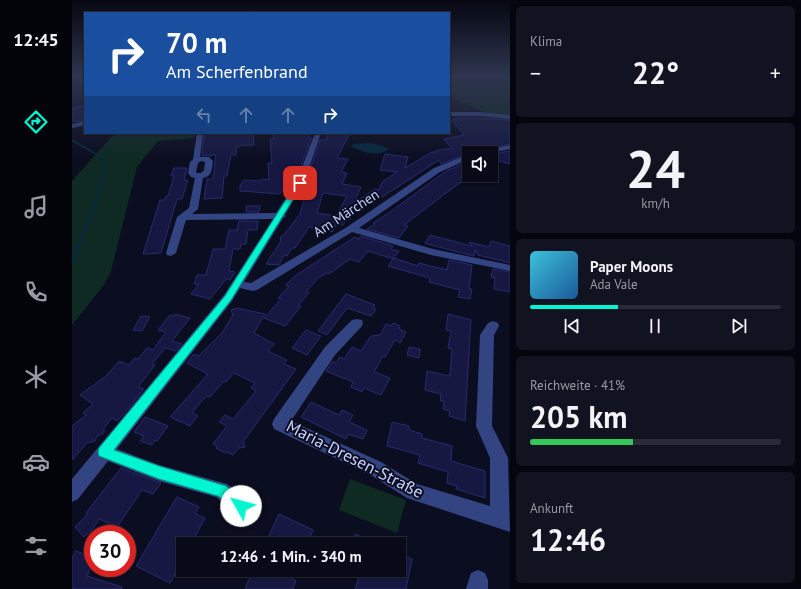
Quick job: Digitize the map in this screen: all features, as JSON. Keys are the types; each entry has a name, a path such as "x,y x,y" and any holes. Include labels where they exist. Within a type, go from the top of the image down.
{"street":[{"path":"450,114 479,114 510,117"},
{"path":"72,126 84,123"},
{"path":"197,160 206,159 209,161 208,173 200,176 192,174 194,162 197,160 196,157 200,134"},
{"path":"72,493 228,298 281,216 300,183 318,134"},
{"path":"498,150 510,147"},
{"name":"Am Märchen","path":"237,284 253,287 351,229 437,170 462,159"},
{"path":"171,253 182,217 193,209 200,176"},
{"path":"182,217 281,216"},
{"path":"351,229 431,252 510,268"},
{"name":"Maria-Dresen-Straße","path":"357,323 330,351 280,424 375,468 413,492 505,520 499,458 484,426 487,335 493,326"},
{"path":"104,452 159,473 221,490 251,513"}],"green space":[{"path":"467,104 510,104 510,115 486,113"},
{"path":"119,134 195,134 194,138 158,141 137,167 111,271 104,285 72,325 72,181 112,136"},
{"path":"350,479 406,500 397,533 339,510"}],"water":[{"path":"371,143 389,149 385,152 375,154 365,152 351,146 354,144"}],"building":[{"path":"84,105 84,120 74,122 72,120 72,108"},
{"path":"456,118 510,120 510,144 498,147 462,146 462,156 441,164 439,160 373,203 374,201 367,201 366,208 356,207 350,219 347,219 343,225 337,223 332,232 309,227 295,248 292,248 287,256 284,255 279,265 266,264 281,241 280,237 284,235 300,214 308,185 309,178 307,178 320,140 326,140 328,134 349,135 337,158 348,159 341,172 347,173 342,184 361,187 354,203 375,189 379,190 382,182 397,172 380,170 385,154 408,157 405,168 430,153 444,149 452,149 444,139 464,135 452,120","holes":["323,193 347,196 336,216 317,213"]},
{"path":"204,134 253,134 254,145 237,146 236,155 231,155 227,176 224,176 222,198 204,199 207,179 213,179 216,155 202,156"},
{"path":"272,134 308,134 311,139 297,177 292,177 280,194 240,191 240,186 244,180 269,180 268,163 272,163 270,139 274,139"},
{"path":"510,151 510,164 498,161 498,153"},
{"path":"462,164 462,182 404,225 408,226 399,238 367,229 375,224 373,223 446,171"},
{"path":"174,168 187,168 184,180 188,180 182,199 177,199 161,253 143,254 160,200 165,200 166,196 168,196 174,176 171,176"},
{"path":"246,206 260,206 259,212 246,212"},
{"path":"239,221 258,221 257,230 248,230 246,244 241,244 240,249 233,249 229,271 235,272 230,280 226,279 210,299 191,294 199,284 194,284 197,275 206,275 213,249 225,249 229,230 237,230"},
{"path":"430,235 472,246 469,242 489,247 491,241 510,246 510,263 478,255 475,250 474,256 425,243"},
{"path":"361,236 393,246 391,249 399,251 393,259 368,251 359,262 350,259 329,274 327,273 318,278 306,292 309,293 298,305 301,306 285,326 264,318 281,299 278,298 289,286 286,285 296,275 355,237 359,239"},
{"path":"394,258 418,266 419,263 447,270 449,260 472,265 469,289 472,289 470,299 458,297 460,290 429,282 430,278 388,266"},
{"path":"493,269 510,272 510,292 494,289 495,278 491,277"},
{"path":"346,294 375,305 373,307 376,309 371,316 347,308 327,335 318,331"},
{"path":"237,308 265,314 254,333 274,344 268,351 287,360 284,364 296,369 243,442 245,447 239,448 233,455 227,452 225,453 216,448 217,446 213,444 227,426 219,422 225,415 233,419 256,391 251,388 255,383 234,373 226,382 224,381 210,397 207,396 200,403 192,413 198,416 190,426 170,417 208,374 187,363 194,354 199,356 221,334 233,315 231,310"},
{"path":"175,314 190,318 172,341 182,344 176,351 165,348 152,364 155,365 138,387 144,389 130,407 117,421 112,418 104,428 104,433 97,436 95,441 87,443 72,460 72,426 86,415 83,413 93,404 80,395 106,376 119,361 129,365 135,358 138,359 147,348 153,350 166,332 158,330 170,315 173,316"},
{"path":"448,314 471,320 465,421 449,416 450,411 443,409 444,401 440,401 441,394 425,390 427,371 450,376 452,349 448,348 451,331 446,330"},
{"path":"141,316 150,317 142,331 133,330"},
{"path":"393,323 400,326 399,329 406,332 400,343 395,340 385,357 383,356 374,372 390,378 381,395 364,388 362,392 351,387 353,382 326,371 333,361 336,363 340,357 344,359 352,347 361,351 371,336 380,335 386,324 391,326"},
{"path":"306,330 321,336 307,355 292,348"},
{"path":"409,347 420,349 419,358 407,355"},
{"path":"311,402 339,415 342,410 353,415 349,422 367,430 363,439 348,434 346,439 301,417"},
{"path":"145,417 168,426 157,441 155,440 152,445 140,441 144,436 134,432"},
{"path":"392,422 409,426 409,430 422,434 422,438 452,446 451,461 485,471 485,498 456,489 457,486 447,483 448,472 418,463 420,455 387,446"},
{"path":"121,468 161,483 153,494 142,490 118,525 112,525 99,519 95,525 84,525 84,537 75,527 88,514 86,513"},
{"path":"177,497 199,507 195,514 205,518 195,537 176,537 176,572 170,583 136,566"},
{"path":"279,514 313,530 310,537 268,537"},
{"path":"355,534 362,537 354,537"},
{"path":"76,551 84,554 84,577 90,577 122,587 122,589 72,589 72,558"},
{"path":"406,556 412,559 406,589 355,589 359,577 406,577"},
{"path":"250,577 293,577 292,579 296,581 293,589 245,589"}],"waterway":[{"path":"72,140 101,157 106,167 104,177"},
{"path":"78,247 105,176"},
{"path":"72,262 78,246"}],"route":[{"path":"241,506 221,490 159,473 104,452 228,298 281,216 300,183"}]}
